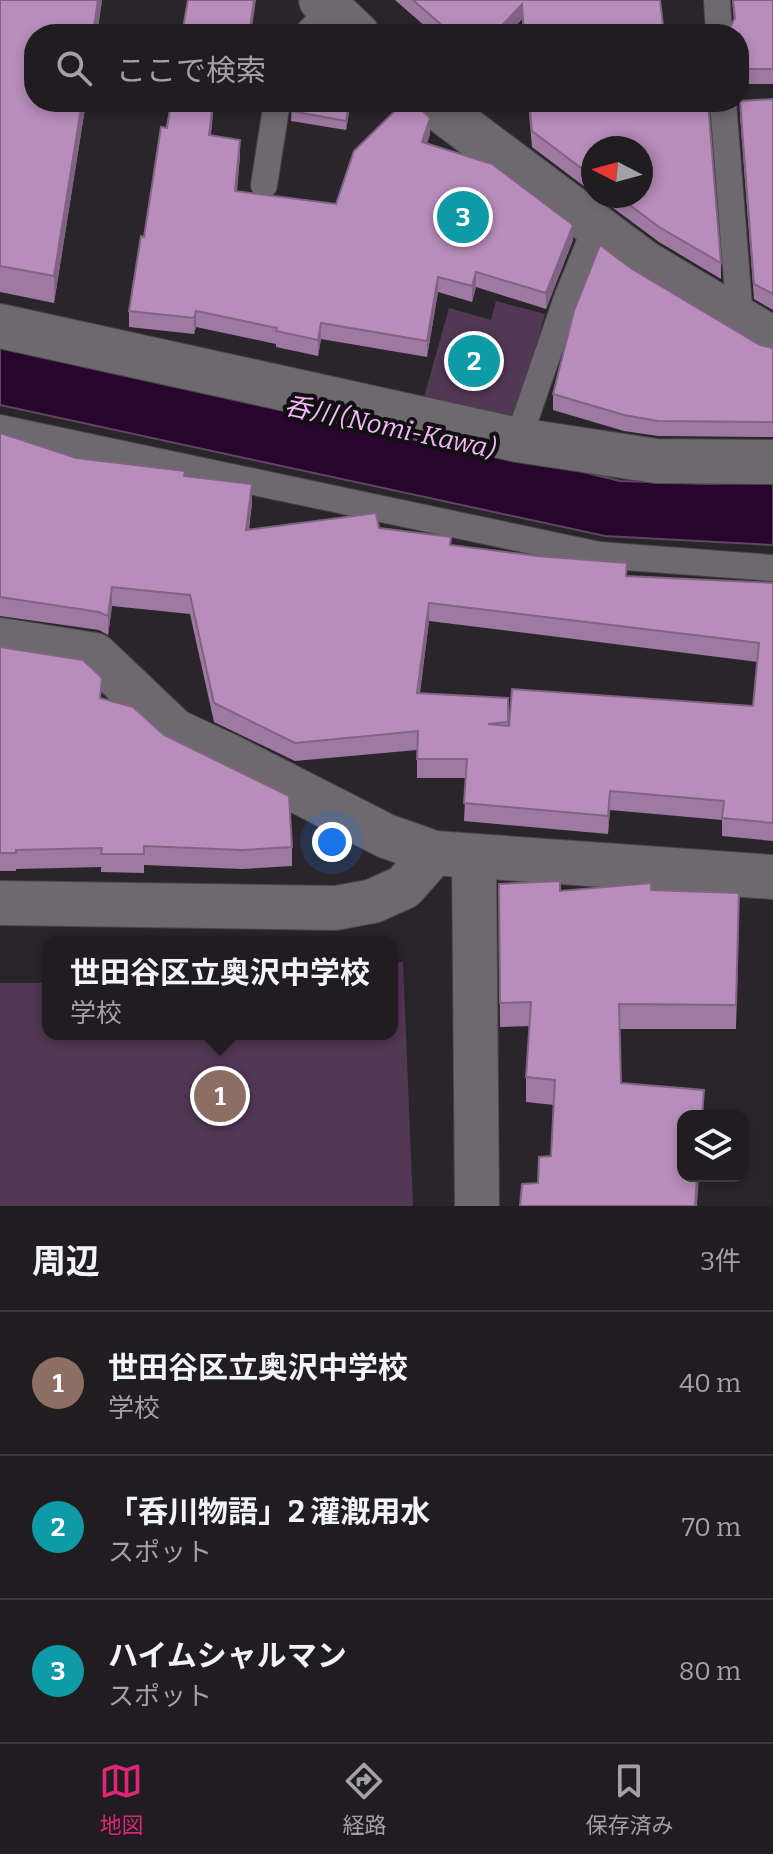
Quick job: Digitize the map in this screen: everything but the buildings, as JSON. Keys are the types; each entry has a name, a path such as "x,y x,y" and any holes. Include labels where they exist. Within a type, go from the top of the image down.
{"street":[{"path":"443,112 645,263 757,329"},
{"path":"0,326 518,440 656,461 773,462"},
{"path":"0,640 95,655 175,731 386,836 454,855 773,877"},
{"path":"0,903 336,908 373,901 404,887 454,855"},
{"path":"454,855 477,1206"}],"lane":[{"path":"717,0 718,24"},
{"path":"264,185 275,112"},
{"path":"724,112 757,329"},
{"path":"518,440 567,298 596,227"},
{"path":"0,428 599,555 773,568"}],"shaded area":[{"path":"496,301 545,314 515,423 424,397 449,308 491,320"},
{"path":"0,345 514,455 620,481 711,484 773,481 773,545 605,536 0,405"},
{"path":"398,962 403,962 413,1206 0,1206 0,983 42,983 42,1040 398,1040"}],"place":[{"name":"ハイムシャルマン","path":"463,217"},
{"name":"「呑川物語」2 灌漑用水","path":"474,361"},
{"name":"世田谷区立奥沢中学校","path":"220,1096"}],"water label":[{"name":"呑川 (Nomi-Kawa)","path":"390,427"}]}
